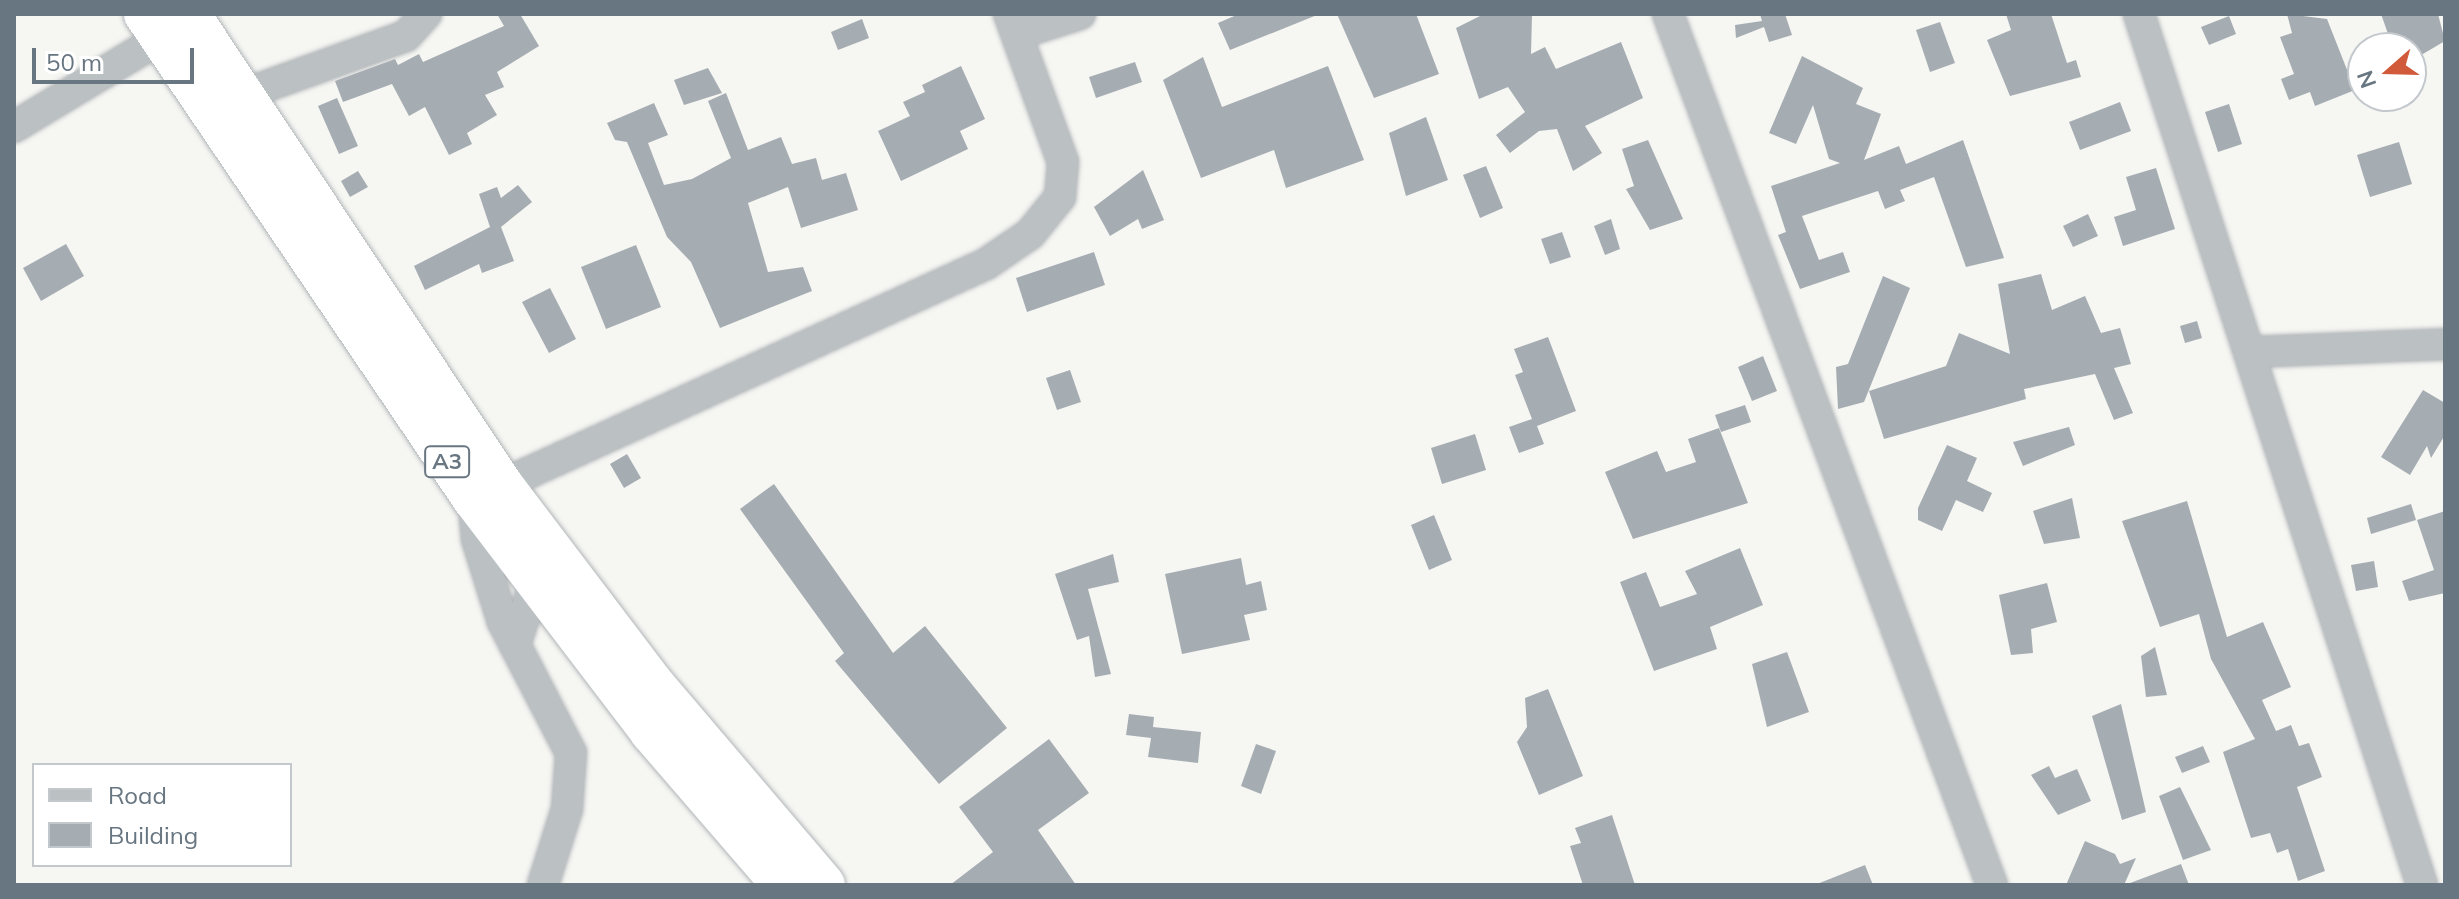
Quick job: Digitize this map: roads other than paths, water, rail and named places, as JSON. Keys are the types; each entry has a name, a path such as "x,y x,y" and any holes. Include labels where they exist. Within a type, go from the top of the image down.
{"highway":[{"name":"A3","path":"172,21 239,96 356,302"},
{"name":"A3","path":"172,21 356,302 488,492 824,885"},
{"name":"A3","path":"488,492 535,583 783,885"}],"street":[{"path":"239,96 406,36 426,14"},
{"path":"543,885 567,809 572,762 559,721 515,645 492,592 488,492 986,264 1030,234 1060,197 1063,162 1013,24 1080,14"},
{"path":"1668,14 1992,885"},
{"path":"2139,14 2422,885"},
{"path":"14,127 172,21"},
{"path":"2250,352 2445,344"},
{"path":"515,645 535,583"}]}
